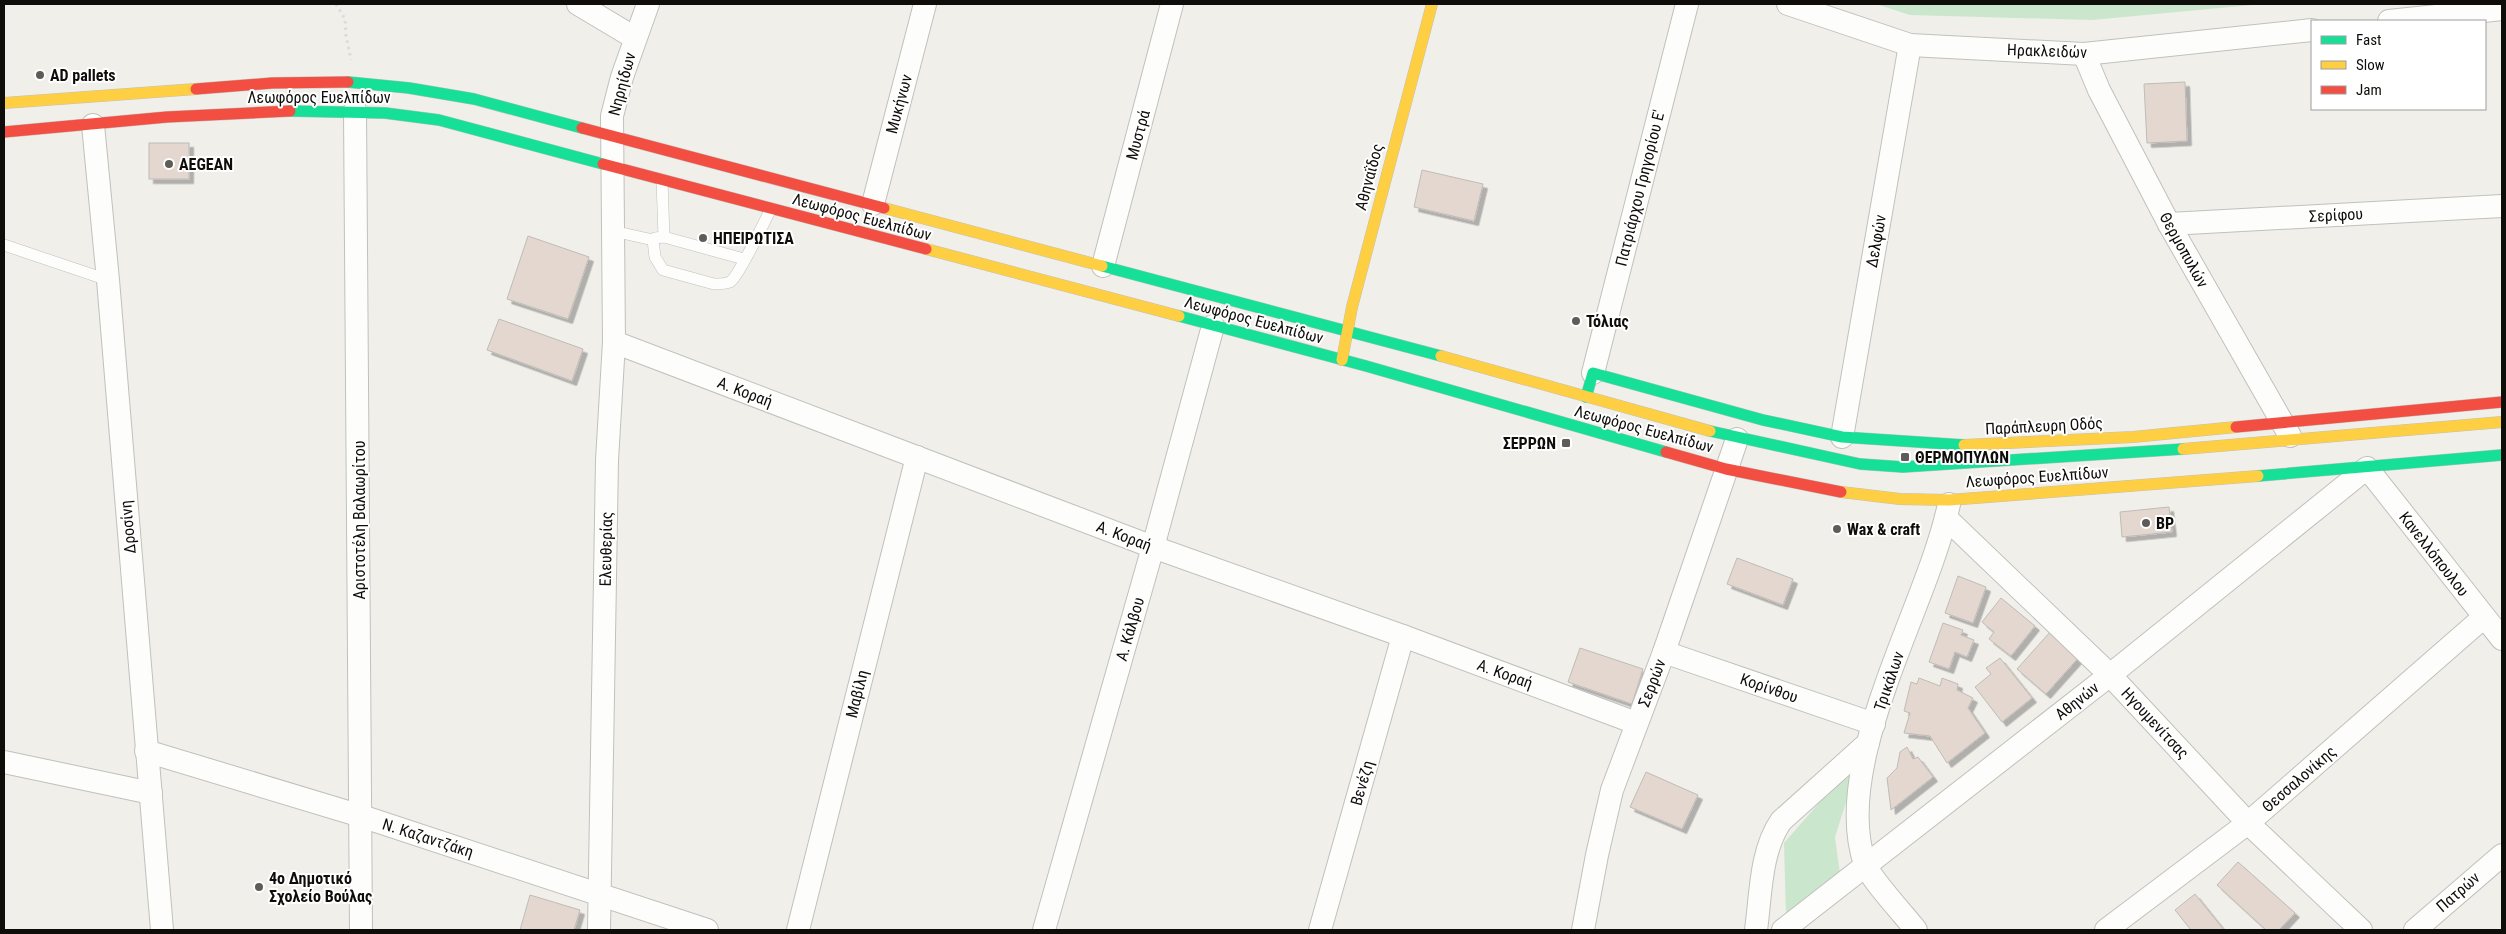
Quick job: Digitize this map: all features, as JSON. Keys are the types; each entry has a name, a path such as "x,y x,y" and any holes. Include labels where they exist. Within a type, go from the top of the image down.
{"main road":[{"name":"Αθηναΐδος","path":"1342,360 1352,307 1432,4"},
{"name":"Λεωφόρος Ευελπίδων","path":"4,103 272,83 361,83 409,88 474,99 1348,331 1737,439 1860,464 1902,467 2288,432 2502,422"},
{"name":"Λεωφόρος Ευελπίδων","path":"4,132 268,111 356,110 439,120 613,168 1342,360 1726,469 1859,495 1900,499 1948,509 2502,455"},
{"path":"1586,397 1594,373"},
{"name":"Παράπλευρη Οδός","path":"1594,373 1763,420 1842,437 1972,446 2133,437 2288,432 2502,402"}],"street":[{"path":"578,4 635,38"},
{"name":"Νηρηίδων","path":"613,168 614,102 648,4"},
{"name":"Μυκήνων","path":"873,204 925,4"},
{"name":"Μυστρά","path":"1103,266 1172,4"},
{"name":"Πατριάρχου Γρηγορίου Ε'","path":"1594,373 1688,4"},
{"name":"Ηρακλειδών","path":"1788,4 1910,45 2084,54 2311,30"},
{"path":"2398,20 2502,9"},
{"name":"Δελφών","path":"1842,437 1910,45"},
{"name":"Θερμοπυλών","path":"2084,54 2100,90 2169,224 2288,432"},
{"name":"Αριστοτέλη Βαλαωρίτου","path":"356,110 361,930"},
{"name":"Δροσίνη","path":"93,125 108,280 162,930"},
{"name":"Ελευθερίας","path":"599,930 607,460 614,342 613,168"},
{"name":"Σερίφου","path":"2169,224 2502,206"},
{"name":"A. Κάλβου","path":"1044,930 1153,547 1213,326"},
{"name":"Α. Κοραή","path":"614,342 1153,547 1403,636 1636,723"},
{"name":"Σερρών","path":"1583,930 1597,855 1612,790 1664,652 1737,439"},
{"name":"Μαβίλη","path":"798,930 917,457"},
{"name":"Κανελλόπουλου","path":"2366,468 2502,640"},
{"name":"Αθηνών","path":"1783,930 2110,675 2366,468"},
{"name":"Ηγουμενίτσας","path":"1948,509 2110,675 2248,823 2361,930"},
{"name":"Τρικάλων","path":"1866,867 1858,839 1857,805 1871,734 1948,509"},
{"name":"Θεσσαλονίκης","path":"2106,930 2248,823 2484,617"},
{"name":"Βενέζη","path":"1320,930 1403,636"},
{"name":"Κορίνθου","path":"1664,652 1871,734"},
{"path":"1756,930 1768,847 1773,833 1781,822 1871,734"},
{"name":"Ν. Καζαντζάκη","path":"146,750 361,816 707,930"},
{"path":"4,762 151,793"},
{"name":"Πατρών","path":"2415,930 2502,855"},
{"path":"1866,867 1916,930"}],"lane":[{"path":"662,180 664,237"},
{"path":"653,240 655,257 663,270 714,284 730,282 771,209"},
{"path":"613,231 653,240 664,237 744,259"},
{"path":"4,245 108,280"}],"path":[{"path":"336,4 346,19 346,36 350,56 361,83"}],"green space":[{"path":"1876,4 2263,4 2092,20 1910,15"},
{"path":"1861,755 1835,837 1840,874 1786,915 1784,843"}],"building":[{"path":"2185,82 2187,141 2147,143 2144,84"},
{"name":"AEGEAN","path":"149,143 189,143 189,179 149,179"},
{"path":"1422,170 1483,184 1474,221 1414,207"},
{"path":"528,236 589,257 568,319 507,299"},
{"path":"499,319 583,349 572,381 487,350"},
{"name":"BP","path":"2169,507 2172,532 2122,537 2120,512"},
{"path":"1737,558 1793,579 1783,605 1727,584"},
{"path":"1958,576 1986,587 1973,623 1945,613"},
{"path":"2001,598 2035,626 2011,656 1989,639 1994,632 1982,622"},
{"path":"1943,623 1963,630 1961,635 1974,640 1967,657 1955,652 1949,669 1929,662"},
{"path":"2051,631 2080,656 2046,694 2017,669"},
{"path":"1580,648 1643,669 1632,704 1568,682"},
{"path":"2000,658 2032,698 2002,722 1975,687 1991,674 1986,668"},
{"path":"1919,678 1940,686 1942,678 1958,684 1957,690 1973,698 1968,708 1985,733 1947,763 1930,736 1904,733 1910,713 1904,711 1911,682 1917,684"},
{"path":"1907,747 1913,759 1918,757 1933,777 1891,810 1887,778 1897,768 1900,752"},
{"path":"1646,772 1698,795 1682,829 1630,807"},
{"path":"2238,862 2295,913 2279,930 2266,930 2217,885"},
{"path":"2195,894 2224,930 2191,930 2175,910"},
{"path":"530,895 580,910 574,930 520,930"}],"traffic: fast":[{"path":"348,82 409,88 474,99 582,128"},
{"path":"290,111 385,113 439,120 603,164"},
{"path":"1102,266 1441,356"},
{"path":"1179,316 1366,366 1666,452"},
{"path":"1586,397 1593,373 1763,420 1842,437 1964,445"},
{"path":"1710,431 1860,464 1903,467 2183,449"},
{"path":"2258,476 2502,455"}],"traffic: slow":[{"path":"1342,360 1352,307 1432,4"},
{"path":"4,103 196,89"},
{"path":"884,208 1102,266"},
{"path":"926,249 1179,316"},
{"path":"1441,356 1710,431"},
{"path":"2183,449 2502,422"},
{"path":"1964,445 2133,437 2236,427"},
{"path":"1841,492 1900,499 1949,500 2258,476"}],"traffic: jam":[{"path":"196,89 272,83 348,82"},
{"path":"4,132 167,117 290,111"},
{"path":"582,128 884,208"},
{"path":"603,164 926,249"},
{"path":"2236,427 2502,402"},
{"path":"1666,452 1726,469 1841,492"}],"place":[{"name":"AD pallets","path":"40,75"},
{"name":"AEGEAN","path":"169,164"},
{"name":"ΗΠΕΙΡΩΤΙΣΑ","path":"703,238"},
{"name":"Τόλιας","path":"1576,321"},
{"name":"ΣΕΡΡΩΝ","path":"1566,443"},
{"name":"ΘΕΡΜΟΠΥΛΩΝ","path":"1905,457"},
{"name":"BP","path":"2146,523"},
{"name":"Wax & craft","path":"1837,529"},
{"name":"4ο Δημοτικό Σχολείο Βούλας","path":"259,887"}]}
